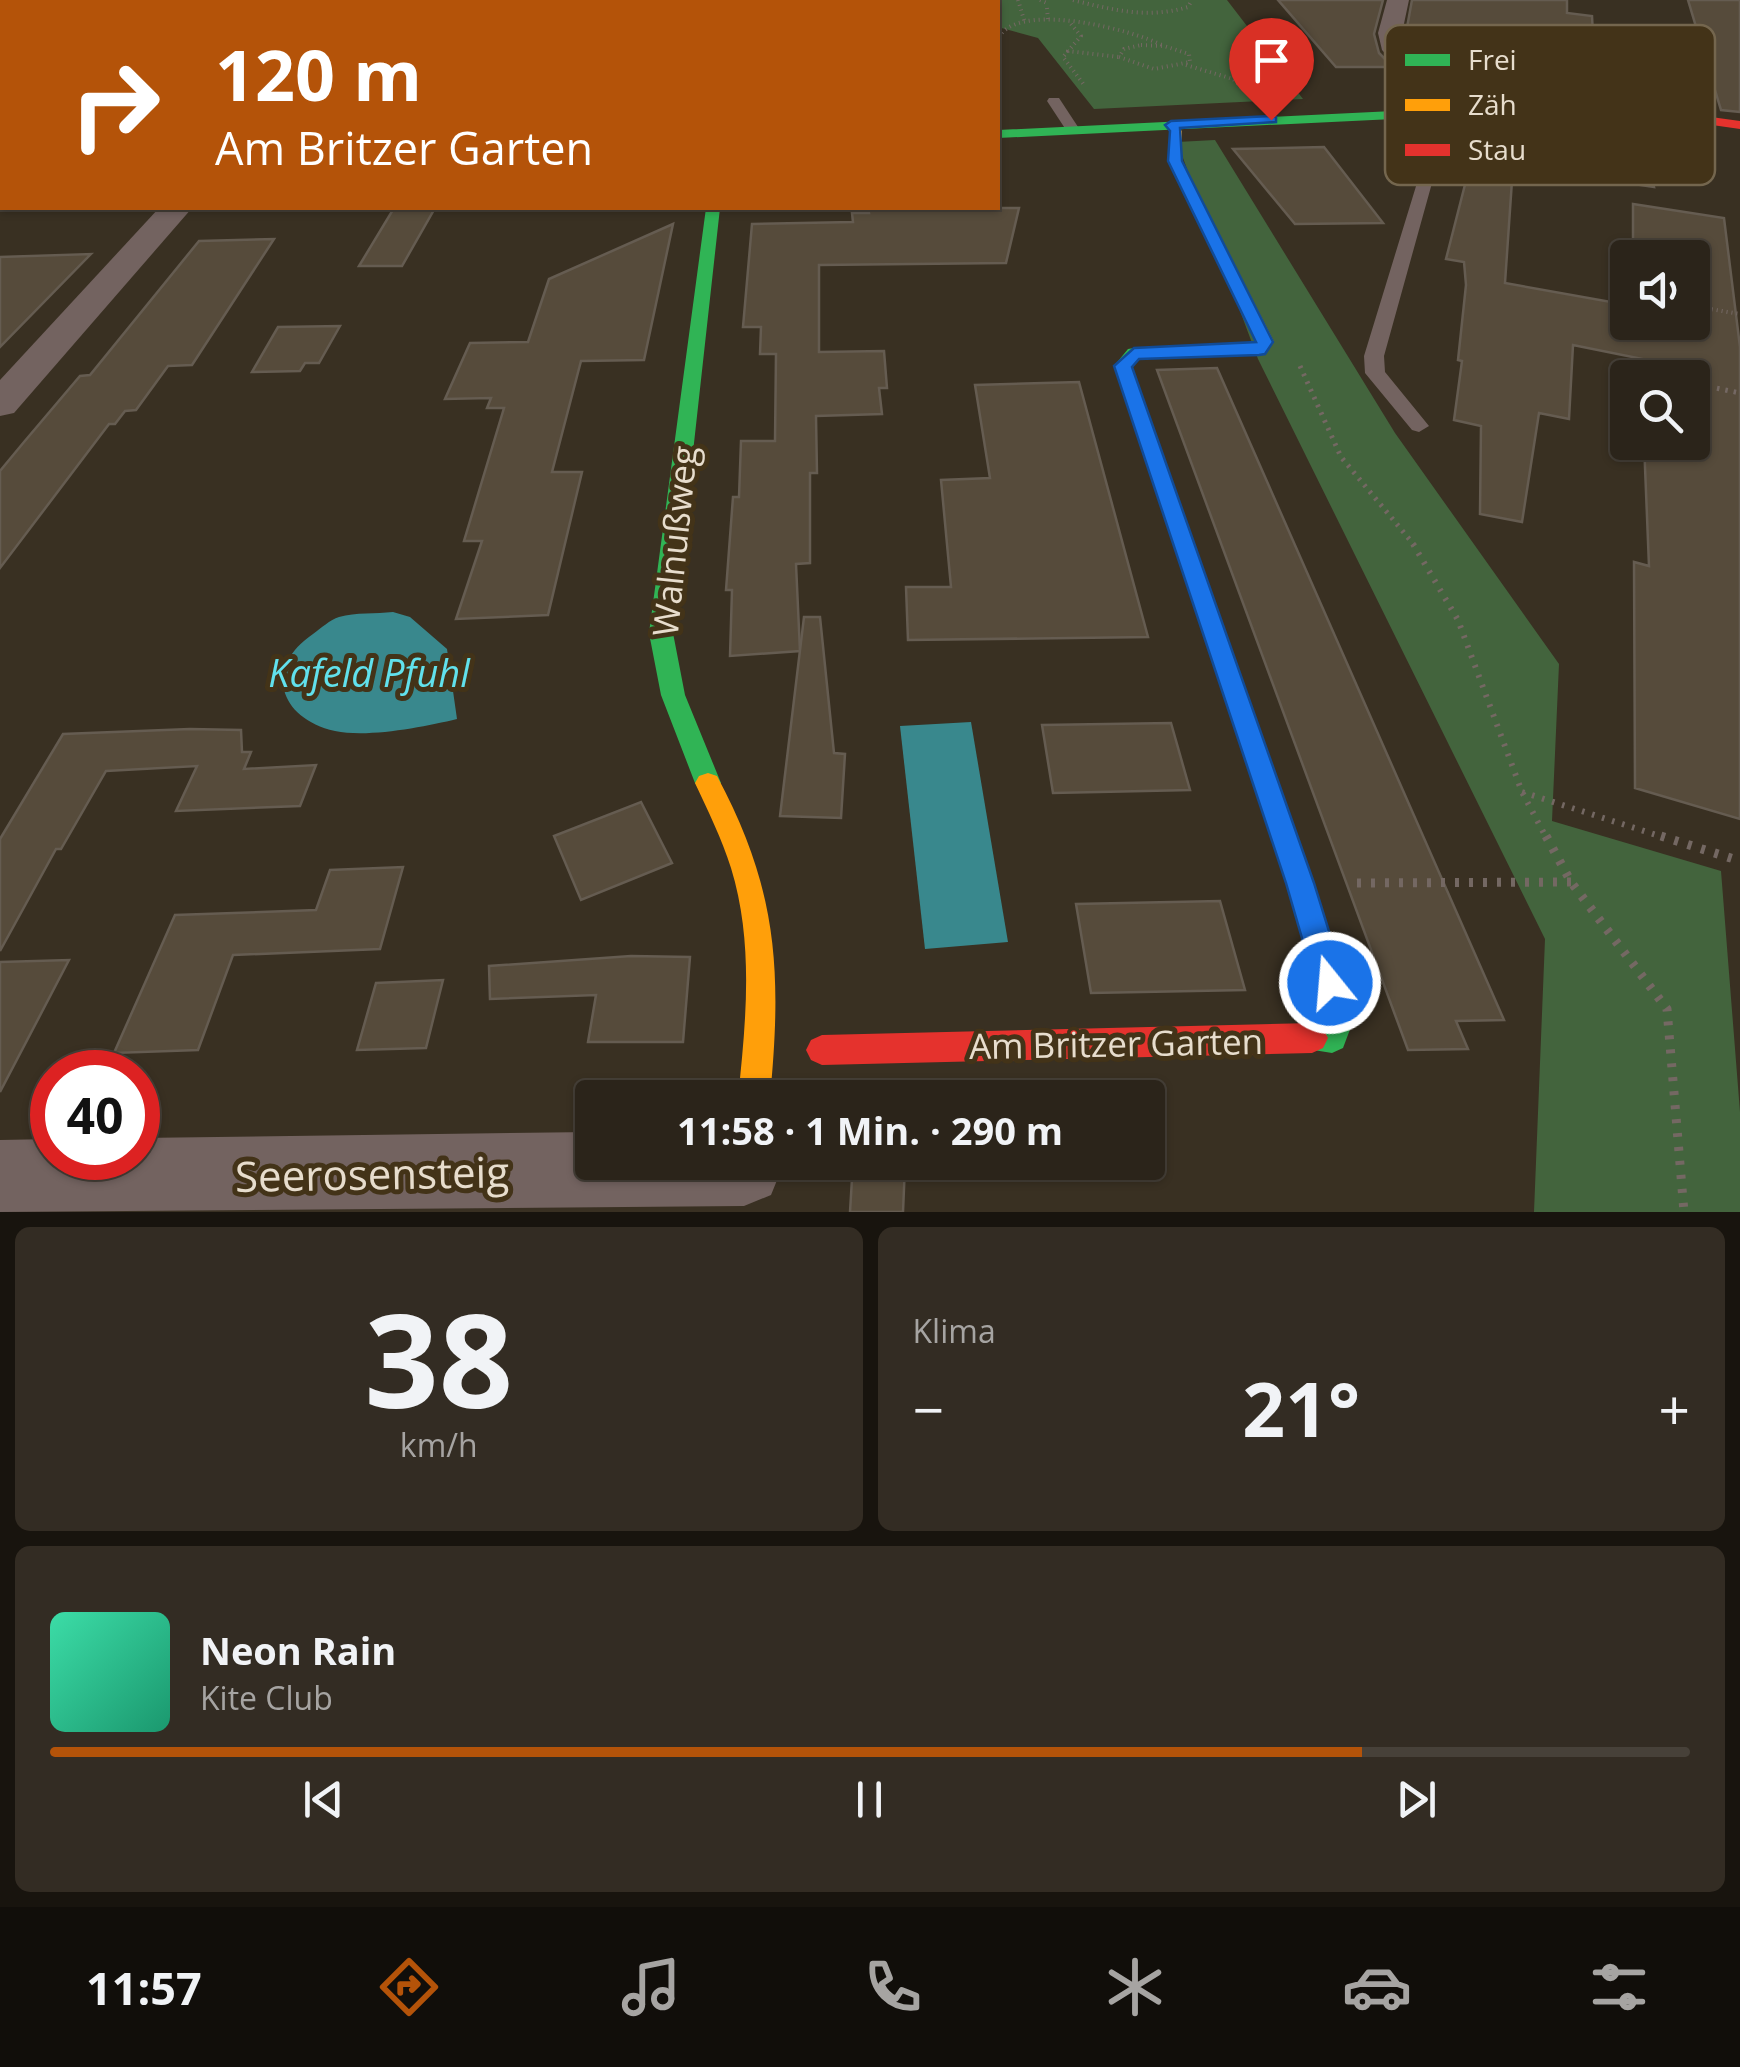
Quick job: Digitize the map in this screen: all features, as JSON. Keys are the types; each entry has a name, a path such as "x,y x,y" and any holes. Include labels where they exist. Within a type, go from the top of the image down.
{"street":[{"path":"1392,25 1398,0"},
{"path":"1000,134 1385,116"},
{"path":"1715,122 1740,125"},
{"name":"Am Britzer Garten","path":"822,1050 1332,1038 1340,1016 1300,883 1123,366 1134,354 1259,350 1265,342 1175,161 1176,131 1171,125"},
{"path":"0,404 174,210"},
{"name":"Walnußweg","path":"713,210 660,632 664,670 685,734 746,874 756,933 760,1048 756,1080"},
{"name":"Seerosensteig","path":"0,1178 575,1164"}],"lane":[{"path":"1054,101 1073,130"},
{"path":"1419,426 1375,373 1374,356 1424,185"},
{"name":"Am Britzer Garten","path":"760,1048 822,1050"}],"path":[{"path":"1018,0 1025,23"},
{"path":"1040,0 1047,6 1048,20"},
{"path":"1073,0 1119,12 1146,14 1173,13 1188,7 1192,0"},
{"path":"1002,34 1006,27 1048,20 1144,34 1189,54 1190,62 1186,65"},
{"path":"1068,22 1078,28 1081,36 1077,46 1068,51 1119,56 1142,67 1186,65 1233,78 1244,90"},
{"path":"1119,56 1131,47 1164,46"},
{"path":"1710,309 1740,314"},
{"path":"1293,352 1341,456 1406,533 1458,620 1522,792 1571,882 1667,1010 1684,1212"},
{"path":"1710,387 1740,393"},
{"path":"1522,792 1740,861"},
{"path":"1300,883 1571,882"}],"green space":[{"path":"1000,0 1227,0 1303,99 1094,109 1038,38 1000,28"},
{"path":"1215,140 1395,433 1559,664 1552,821 1721,871 1740,1112 1740,1212 1534,1212 1545,939 1258,359 1177,142"}],"water":[{"name":"Kafeld Pfuhl","path":"393,612 410,617 447,649 457,719 396,731 348,733 316,724 301,715 284,690 283,676 298,647 339,617"},
{"path":"971,722 1008,942 925,949 900,726"}],"building":[{"path":"1278,0 1383,0 1374,34 1385,67 1336,67"},
{"path":"1412,0 1567,0 1567,13 1592,16 1592,25 1407,25"},
{"path":"1688,0 1740,0 1740,112 1721,110 1715,90 1715,25 1696,25"},
{"path":"1324,147 1383,223 1295,224 1233,149"},
{"path":"1465,185 1512,185 1505,283 1610,302 1610,340 1710,340 1710,240 1633,240 1633,204 1724,218 1740,347 1740,819 1635,788 1634,562 1649,566 1645,460 1710,460 1710,360 1647,360 1573,345 1569,419 1539,413 1522,522 1480,514 1481,426 1454,420 1462,361 1458,360 1466,285 1464,262 1446,259"},
{"path":"1019,208 1006,263 819,265 819,352 884,351 887,388 879,388 882,414 816,416 817,473 810,473 810,563 796,564 800,651 730,656 732,590 726,590 733,497 739,497 741,441 775,441 776,354 760,354 761,327 743,327 752,224 853,222 852,213 869,213 868,210"},
{"path":"393,210 434,210 402,266 359,266"},
{"path":"673,224 644,360 581,361 552,472 582,472 548,615 456,619 482,541 464,541 504,408 487,408 491,398 445,399 470,343 528,342 549,279"},
{"path":"274,239 192,365 168,366 136,410 125,411 115,424 109,424 0,568 0,471 24,442 80,376 90,375 199,241"},
{"path":"91,254 0,347 0,257"},
{"path":"340,326 319,363 305,363 300,371 252,372 278,327"},
{"path":"1217,368 1504,1020 1456,1021 1468,1049 1408,1050 1157,370"},
{"path":"1079,382 1148,637 908,640 906,587 951,587 941,480 990,478 975,385"},
{"path":"804,617 820,617 834,753 845,754 841,818 780,816"},
{"path":"1171,723 1190,790 1053,793 1042,725"},
{"path":"241,730 242,752 251,752 244,769 316,765 300,806 176,811 197,766 106,771 61,849 56,849 0,951 0,839 63,734"},
{"path":"641,802 672,863 581,900 554,836"},
{"path":"403,867 380,949 233,955 198,1050 115,1050 175,915 316,910 330,870"},
{"path":"1220,901 1245,990 1091,993 1076,904"},
{"path":"631,956 690,957 683,1042 588,1042 596,995 490,999 489,966"},
{"path":"69,960 0,1092 0,962"},
{"path":"443,980 426,1048 357,1050 376,983"},
{"path":"852,1180 904,1180 903,1212 850,1212"}],"traffic: fast":[{"path":"1000,134 1385,115"},
{"path":"708,783 673,695 661,633 713,210"},
{"path":"1245,350 1134,353 1123,366 1300,883 1340,1016 1332,1038 1312,1038"}],"traffic: slow":[{"path":"1171,125 1176,131 1175,161 1265,342 1259,350 1245,350"},
{"path":"708,783 745,868 758,924 762,982 755,1080"}],"traffic: jam":[{"path":"1715,122 1740,125"},
{"path":"822,1050 1312,1038"}],"route":[{"path":"1271,120 1171,125 1176,131 1175,161 1265,342 1259,350 1240,352 1134,354 1123,366 1300,883 1330,983"}]}
